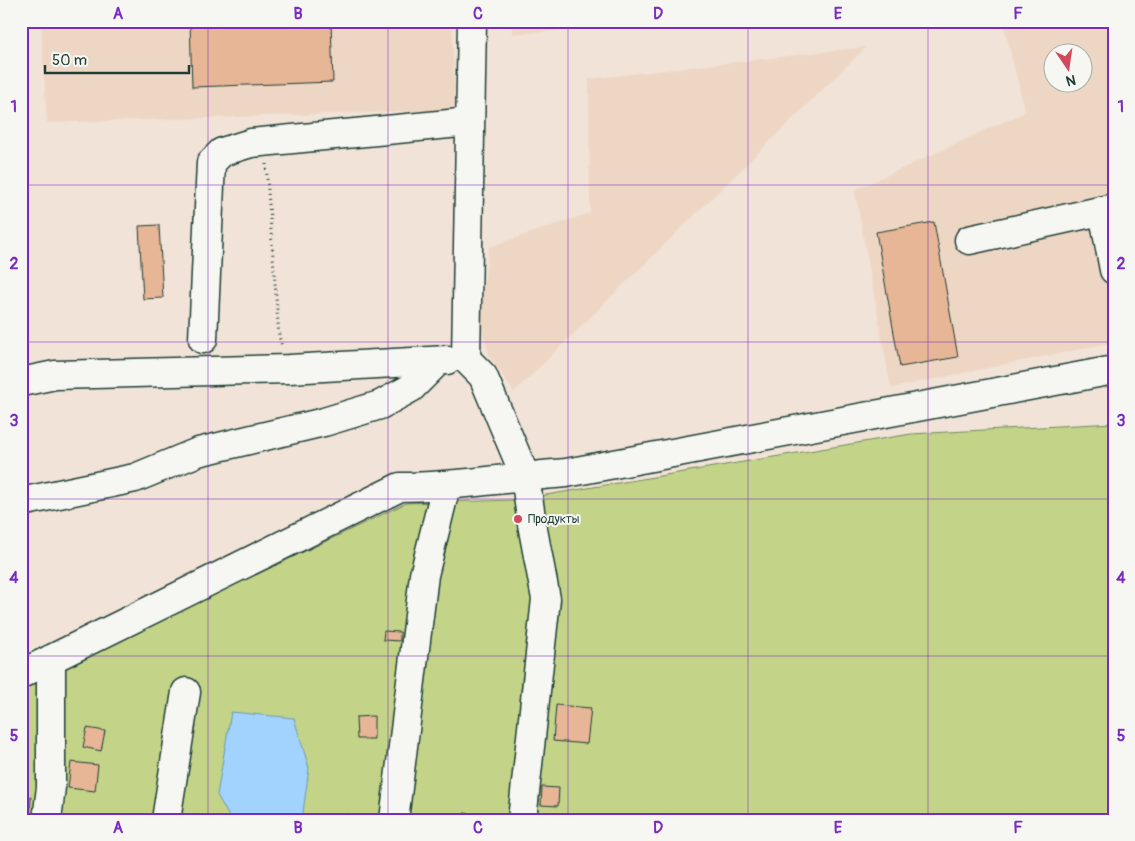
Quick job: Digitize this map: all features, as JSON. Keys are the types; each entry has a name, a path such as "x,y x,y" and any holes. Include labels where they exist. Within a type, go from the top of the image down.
{"street":[{"path":"466,360 472,21"},
{"path":"202,339 211,163 222,152 251,143 470,122"},
{"path":"969,240 1108,209 1114,270"},
{"path":"21,382 55,375 289,369 466,360 483,376 525,476 546,599 522,820"},
{"path":"21,502 135,478 198,452 324,422 380,405 411,388 438,361"},
{"path":"21,674 400,487 446,486 576,471 1114,370"},
{"path":"394,820 424,575 446,486"},
{"path":"48,820 51,787 51,659"},
{"path":"166,820 186,692"}],"path":[{"path":"264,142 279,336 289,369"}],"shaded area":[{"path":"41,21 452,21 455,110 47,123"},
{"path":"512,21 687,21 512,34"},
{"path":"1003,21 1114,21 1114,342 891,388 855,190 1025,112"},
{"path":"866,47 514,392 490,357 479,320 489,247 590,213 589,79"}],"green space":[{"path":"1114,423 1114,820 21,820 21,687 406,503 516,500 911,434"}],"water":[{"path":"231,712 294,718 309,768 302,820 231,820 217,795"}],"building":[{"path":"190,21 331,21 333,82 192,87"},
{"path":"934,222 958,357 900,367 876,232"},
{"path":"159,225 163,298 143,299 139,226"},
{"path":"384,631 400,632 400,641 383,640"},
{"path":"556,705 591,708 587,744 553,741"},
{"path":"374,716 374,739 357,739 356,717"},
{"path":"87,728 105,731 101,751 83,747"},
{"path":"71,762 98,765 95,791 68,788"},
{"path":"542,787 559,788 558,806 541,805"},
{"path":"21,797 31,797 30,820 21,820"},
{"path":"464,813 496,817 495,820 463,820"},
{"path":"346,814 367,817 367,820 345,820"}],"place":[{"name":"Продукты","path":"518,519"}]}
